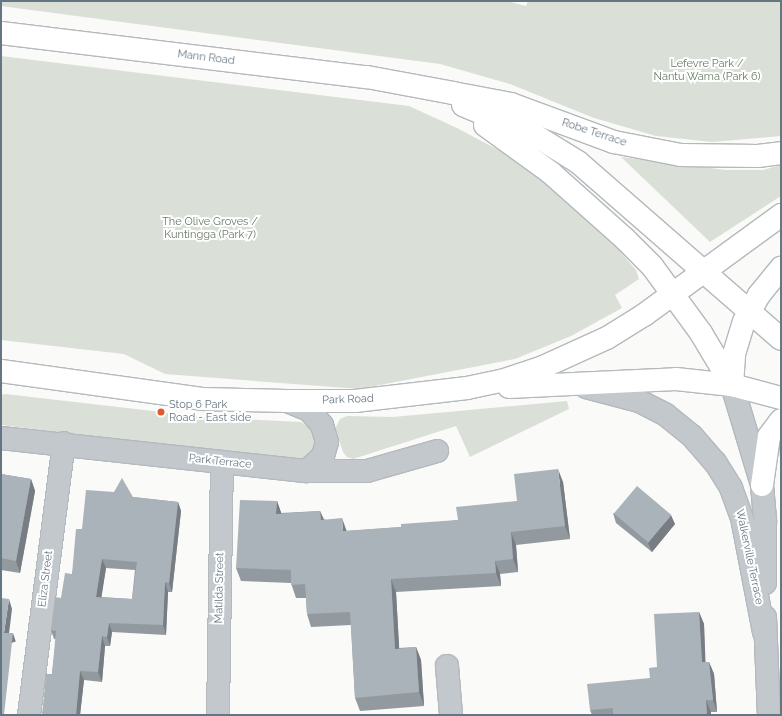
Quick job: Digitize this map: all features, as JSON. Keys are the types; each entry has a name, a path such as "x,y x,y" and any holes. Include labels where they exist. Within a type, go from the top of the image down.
{"highway":[{"name":"Mann Road","path":"1,33 367,77 410,85"},
{"name":"Robe Terrace","path":"410,85 511,104 614,142 655,151 697,157 781,153"},
{"path":"410,85 512,126 568,154 750,310 781,339"},
{"path":"410,85 483,124 535,159 626,238 674,294 701,333 732,385"},
{"path":"704,271 781,215"},
{"path":"732,385 737,342 750,310 781,268"},
{"name":"Park Road","path":"1,371 202,399 355,401 467,388 526,374 584,350 633,322 704,271"},
{"path":"467,388 660,379 732,385 781,398"},
{"path":"762,485 769,436 781,420"}],"street":[{"path":"1,380 29,375"},
{"name":"Walkerville Terrace","path":"572,384 612,392 651,407 687,431 716,462 731,488 743,523 764,632"},
{"name":"Walkerville Terrace","path":"732,385 762,485 765,522 764,632 769,715"},
{"path":"287,401 309,410 322,425 327,442 323,456 307,471"},
{"name":"Park Terrace","path":"1,438 64,443 307,471 367,471 437,451"},
{"name":"Eliza Street","path":"29,715 64,443"},
{"name":"Matilda Street","path":"218,715 222,462"},
{"path":"447,666 451,715"}],"green space":[{"name":"Lefevre Park / Nantu Wama (Park 6)","path":"1,1 507,1 526,6 528,1 781,1 781,136 712,142 656,136 594,118 510,84 440,64 1,6"},
{"name":"The Olive Groves / Kuntingga (Park 7)","path":"1,56 409,106 457,128 502,152 545,183 616,247 636,270 639,279 615,295 622,308 571,336 515,359 359,389 165,374 124,354 1,340"},
{"path":"621,157 726,170 763,170 781,165 781,196 710,242"},
{"path":"5,394 214,418 301,422 320,435 315,455 299,462 1,425 1,395"},
{"path":"567,401 569,409 470,457 456,426 353,459 347,457 343,452 335,429 340,419 347,416 393,417"}],"building":[{"path":"781,445 781,470 779,446"},
{"path":"558,469 565,526 511,532 513,559 495,561 496,573 391,579 395,649 416,647 419,692 355,698 350,612 307,614 305,584 291,585 291,570 236,568 240,500 277,501 276,514 320,511 321,520 342,518 343,531 401,527 401,524 458,520 456,507 517,501 514,474"},
{"path":"1,474 31,479 16,561 1,558"},
{"path":"122,478 133,497 178,502 169,583 165,582 163,625 109,623 107,637 102,636 98,672 80,671 76,715 42,715 46,674 52,674 56,631 51,630 55,597 61,598 65,573 72,574 76,529 82,529 86,490 114,492","holes":["102,559 137,562 132,599 96,597"]},
{"path":"637,486 671,515 648,543 614,514"},
{"path":"1,598 9,599 4,633 13,633 4,715 1,715"},
{"path":"699,612 702,662 709,662 713,700 706,700 707,715 613,715 613,708 590,710 587,684 650,678 649,668 657,667 654,614"}],"place":[{"name":"Stop 6 Park Road - East side","path":"161,412"}]}
